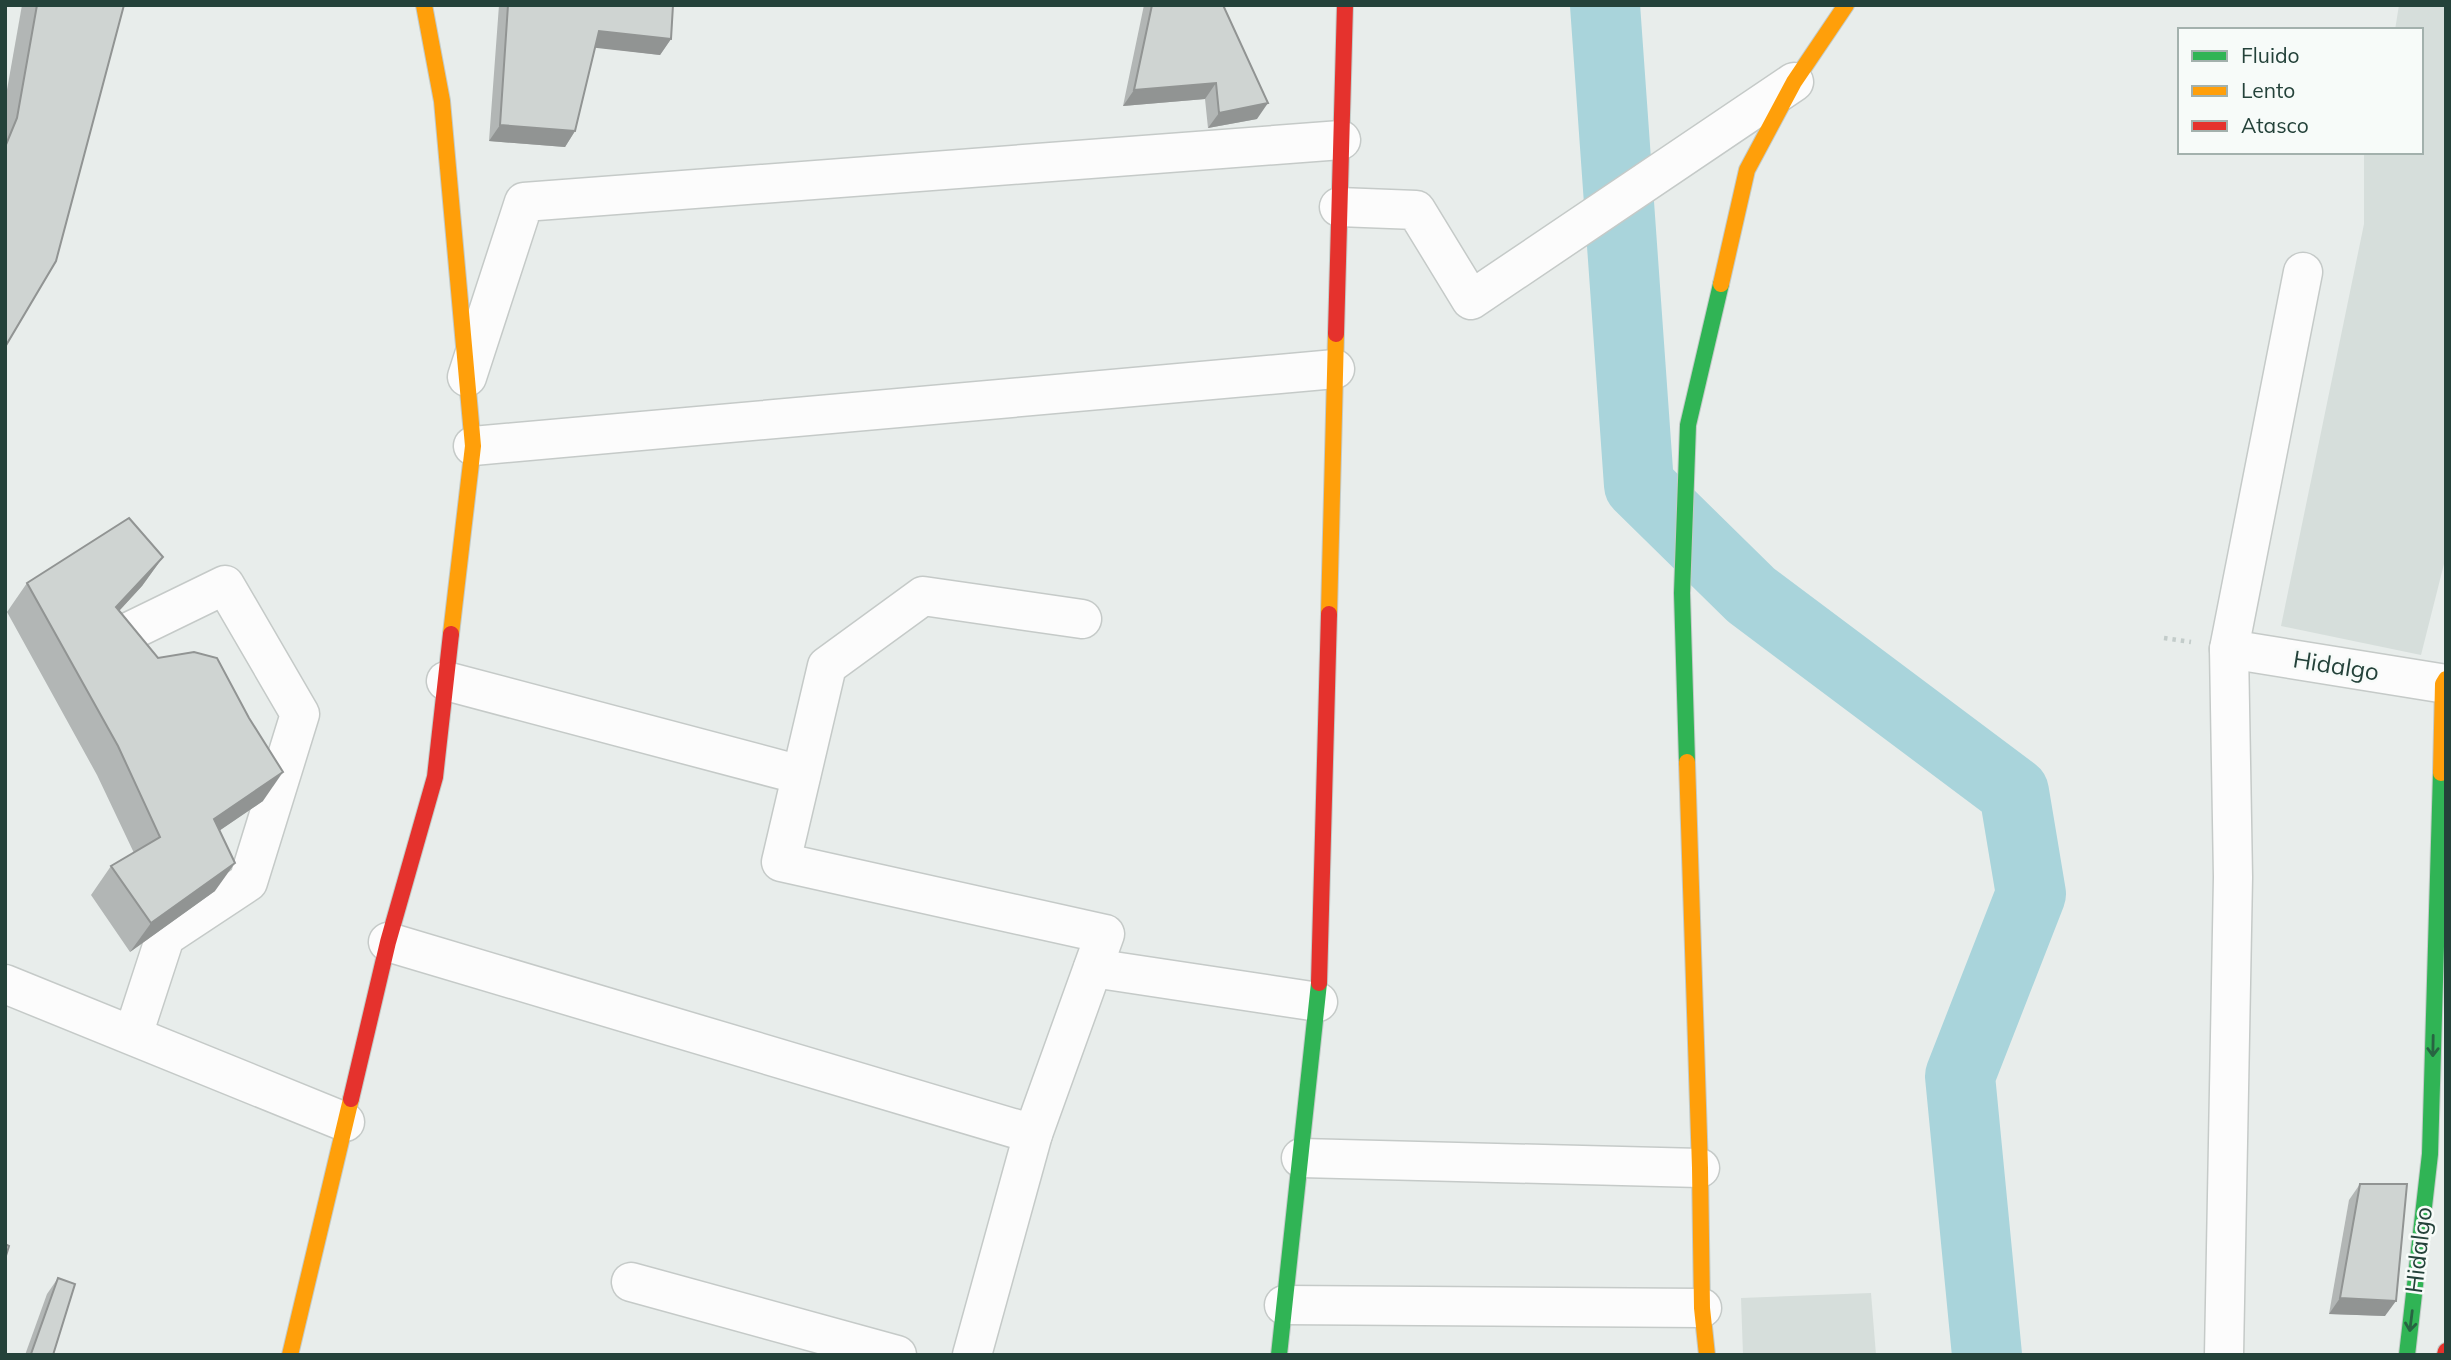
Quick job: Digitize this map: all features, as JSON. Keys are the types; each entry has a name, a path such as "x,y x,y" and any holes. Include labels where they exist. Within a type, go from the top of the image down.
{"street":[{"path":"290,1355 387,942 435,777 473,446 442,101 424,5"},
{"path":"1279,1355 1318,1002 1345,5"},
{"path":"1707,1355 1702,1308 1682,593 1688,425 1747,170 1794,82 1846,5"},
{"path":"1339,208 1416,210 1471,300 1794,82"},
{"path":"467,377 524,202 1341,141"},
{"path":"2224,1355 2233,877 2229,649 2303,272"},
{"path":"473,446 1335,369"},
{"path":"114,639 225,585 300,714 248,882 165,937 133,1035"},
{"path":"972,1355 1033,1134 1105,934 781,862 827,667 923,596 1082,619"},
{"name":"Hidalgo","path":"2229,649 2445,682 2430,1154 2407,1355"},
{"path":"446,681 801,775"},
{"path":"387,942 1033,1134"},
{"path":"1093,968 1318,1002"},
{"path":"5,984 345,1122"},
{"path":"1301,1158 1700,1168"},
{"path":"631,1282 897,1355"},
{"path":"1284,1305 1702,1308"}],"shaded area":[{"path":"2399,5 2446,5 2446,556 2421,655 2281,626 2364,224 2364,154 2423,154 2423,28 2395,28"},
{"path":"1871,1293 1876,1355 1743,1355 1741,1298"}],"building":[{"path":"37,5 124,5 56,261 5,347 5,147 17,118"},
{"path":"508,5 673,5 671,39 599,31 575,131 500,125"},
{"path":"1152,5 1223,5 1268,103 1219,113 1216,83 1134,90"},
{"path":"129,518 163,557 116,607 158,658 194,652 217,658 249,718 283,772 214,819 235,863 151,923 111,866 160,837 118,746 27,583"},
{"path":"2360,1184 2407,1184 2396,1301 2340,1298"},
{"path":"58,1278 75,1284 53,1355 32,1355 31,1354"}],"waterway":[{"path":"1605,5 1639,485 1751,595 2014,792 2031,894 1960,1076 1987,1355"}],"traffic: fast":[{"path":"1687,762 1682,593 1688,425 1721,284"},
{"path":"2407,1355 2430,1154 2441,773"},
{"path":"1279,1355 1319,983"}],"traffic: slow":[{"path":"424,5 442,101 473,446 451,634"},
{"path":"1721,284 1747,170 1794,82 1846,5"},
{"path":"1329,614 1336,334"},
{"path":"2441,773 2443,684 2446,679"},
{"path":"1687,762 1702,1308 1707,1355"},
{"path":"290,1355 351,1099"}],"traffic: jam":[{"path":"1336,334 1345,5"},
{"path":"1319,983 1329,614"},
{"path":"351,1099 388,942 435,777 451,634"},
{"path":"2445,1355 2446,1351"}]}
